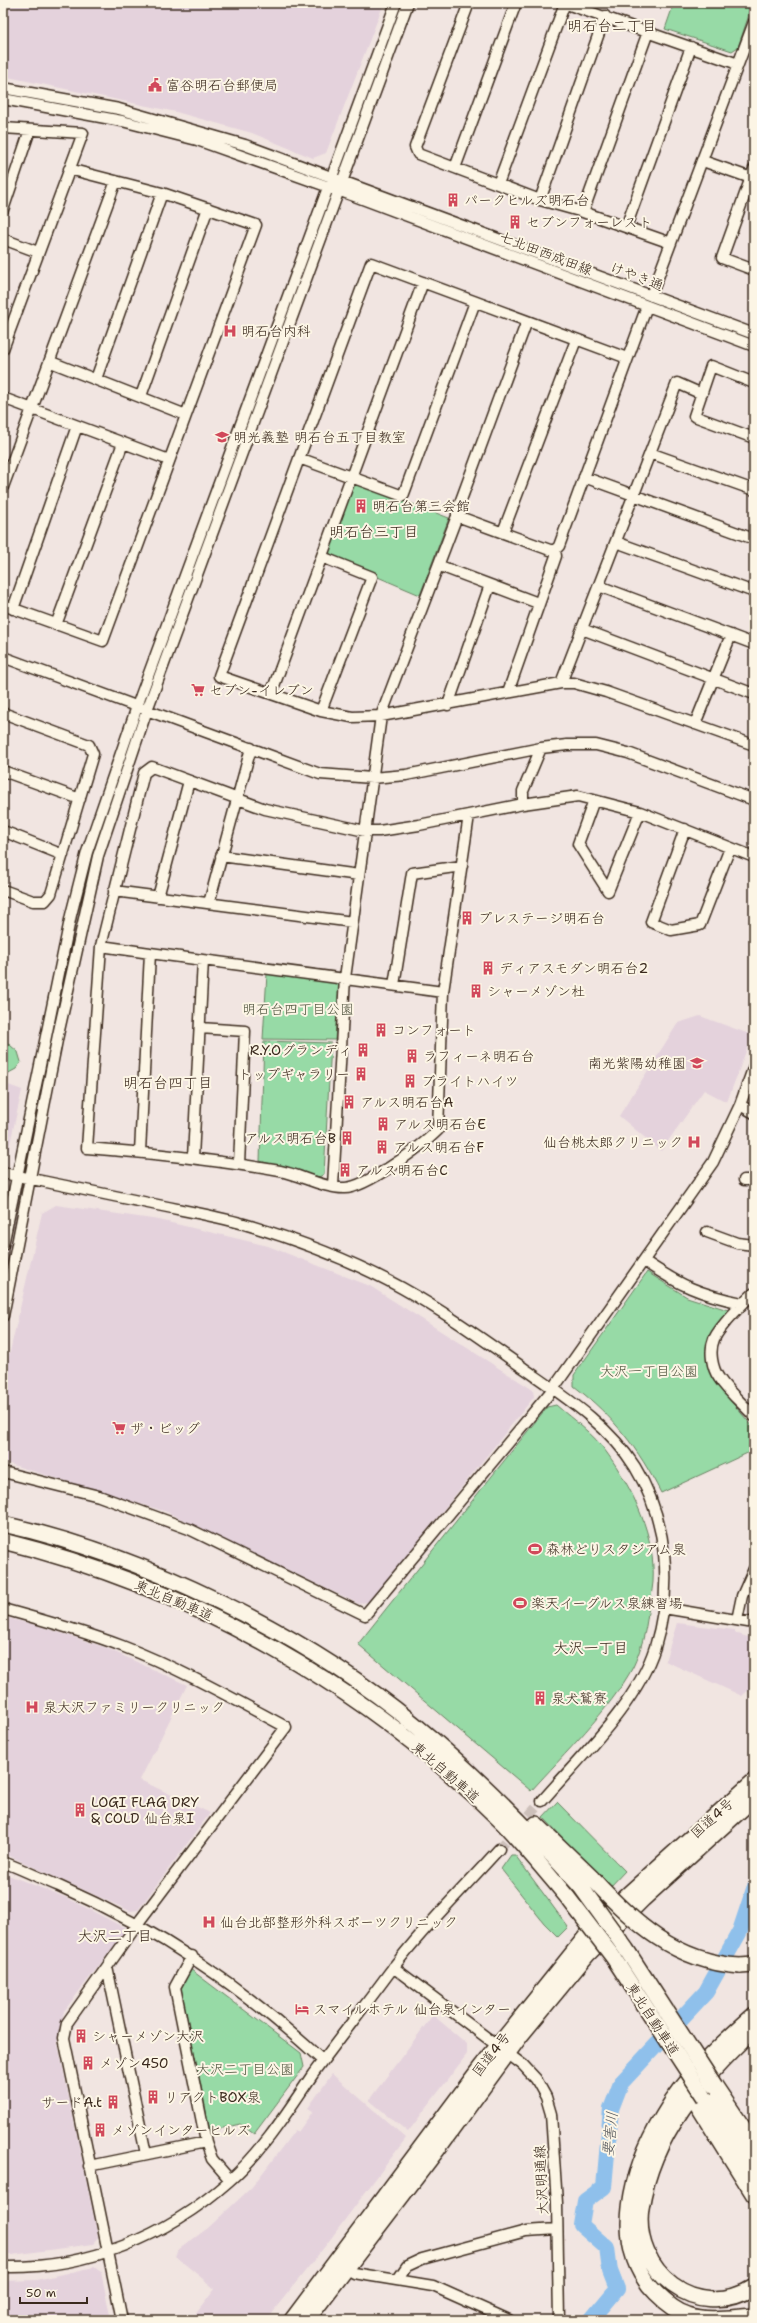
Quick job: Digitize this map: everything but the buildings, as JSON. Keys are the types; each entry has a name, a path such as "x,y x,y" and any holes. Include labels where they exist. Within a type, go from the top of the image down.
{"highway":[{"name":"東北自動車道","path":"3,1524 42,1532 91,1548 139,1566 228,1607 330,1663 413,1723 489,1791 533,1835 586,1883 626,1949 754,2144"},
{"name":"東北自動車道","path":"3,1541 87,1565 180,1601 222,1620 299,1662 380,1717 425,1752 503,1823 568,1898 613,1957 656,2024 701,2101"},
{"name":"国道4号","path":"307,2320 347,2268 588,1934 625,1897 754,1781"},
{"name":"国道4号","path":"292,2320 503,2050 534,2019 587,1955 642,1899 754,1798"},
{"path":"586,1883 661,1941 694,1957 717,1964 747,1965"},
{"path":"754,2015 708,2058 679,2092 663,2116 650,2143 633,2190 629,2231 633,2254 640,2270 650,2287 675,2310 688,2315 704,2318 754,2316"},
{"path":"754,2030 716,2065 672,2124 660,2145 648,2178 641,2208 640,2227 643,2244 653,2269 675,2296 688,2303 706,2306 727,2304 745,2295 754,2287"},
{"path":"701,2101 754,2169"},
{"path":"701,2101 754,2195"}],"street":[{"path":"3,1316 29,1179 81,926 98,856 142,708 327,188 396,3"},
{"path":"3,1246 69,922 86,852 342,181 408,3"},
{"path":"469,3 415,147 418,154 540,200 583,212 671,243"},
{"path":"455,168 516,3"},
{"path":"498,184 564,3 605,16 738,64"},
{"path":"540,200 605,16"},
{"path":"651,296 754,22"},
{"path":"583,212 648,32"},
{"path":"626,227 691,47"},
{"name":"けやき通","path":"3,88 118,109 188,127 245,144 754,334"},
{"name":"七北田西成田線","path":"3,99 122,121 197,140 754,346"},
{"path":"3,128 83,133 3,349"},
{"path":"3,210 30,130"},
{"path":"703,161 753,175 722,258 754,270"},
{"path":"69,169 162,193 256,225 102,641 8,607 77,426"},
{"path":"3,487 32,408 51,362 116,181"},
{"path":"96,379 162,193"},
{"path":"141,396 208,208"},
{"path":"3,239 38,252"},
{"path":"627,358 371,263 219,676 321,711 352,717 381,716 448,705 508,692 561,683 574,683 606,692 754,745"},
{"path":"271,694 423,282"},
{"path":"299,458 402,496 475,302"},
{"path":"555,550 559,546 647,306"},
{"path":"333,1186 345,978 381,716 440,566 457,516 457,511 526,321"},
{"path":"504,532 576,340"},
{"path":"51,362 141,396 186,415"},
{"path":"754,383 711,366 694,416 754,438"},
{"path":"561,683 677,383 702,394"},
{"path":"3,398 169,460"},
{"path":"56,624 123,443"},
{"path":"650,453 754,490"},
{"path":"584,477 754,539"},
{"path":"457,516 555,550"},
{"path":"616,542 754,592"},
{"path":"508,692 538,603 556,556 555,550"},
{"path":"321,711 372,577 322,557"},
{"path":"440,566 538,603"},
{"path":"448,705 490,585"},
{"path":"599,586 754,644"},
{"path":"582,629 754,694"},
{"path":"695,724 731,636"},
{"path":"3,657 320,774 372,778 406,775 541,748 567,745 596,745 628,753 754,800"},
{"path":"3,713 89,746 93,754 51,894 45,901 33,900 3,890"},
{"path":"209,903 251,748"},
{"path":"523,804 523,791 541,748"},
{"path":"469,815 443,992 438,1130 428,1140 363,1184 345,1188 283,1172 239,1164 140,1152 87,1148 101,946 144,773 152,767 265,809 365,831 419,825 523,804 566,796 594,800 640,812 754,857"},
{"path":"3,771 80,799"},
{"path":"158,896 189,781"},
{"path":"594,800 578,844 608,891 640,812"},
{"path":"685,829 651,922 671,930 700,925 730,848"},
{"path":"3,831 63,855"},
{"path":"221,856 359,876"},
{"path":"394,985 412,873 462,866"},
{"path":"114,891 353,922"},
{"path":"101,946 443,992"},
{"path":"140,1152 150,953"},
{"path":"193,1158 203,960"},
{"path":"200,1028 245,1031 239,1164"},
{"path":"3,1472 99,1496 190,1529 366,1615 553,1389 644,1261 713,1162 740,1105 754,1066"},
{"path":"740,1105 754,1113"},
{"path":"3,1173 243,1224 320,1250 402,1288 458,1322 588,1414 624,1451 645,1486 660,1526 666,1568 664,1608 654,1649 644,1674 629,1698 542,1800"},
{"path":"706,1232 737,1243 754,1245"},
{"path":"644,1261 679,1284 706,1295 742,1303"},
{"path":"754,1293 742,1303 714,1340 713,1364 719,1378 754,1416"},
{"path":"736,1620 742,1596 754,1569"},
{"path":"664,1608 754,1623"},
{"path":"3,1609 59,1624 123,1647 215,1688 286,1727 138,1924 67,2023 64,2038 89,2166 122,2320"},
{"path":"3,2267 41,2267 69,2263 107,2253 166,2226 202,2203 230,2180 272,2132 393,1967 499,1849"},
{"path":"3,1862 87,1898 138,1924 192,1956 277,2020 323,2061"},
{"path":"192,1956 175,1987 206,2142 212,2159 230,2180"},
{"path":"107,1967 146,2154"},
{"name":"大沢明通線","path":"393,1967 503,2050 536,2078 546,2097 551,2114 557,2229 559,2320"},
{"path":"89,2166 206,2142"},
{"path":"398,2279 407,2266 422,2259 526,2231 557,2229"},
{"path":"347,2268 354,2273 398,2279 433,2286 509,2320"}],"shaded area":[{"path":"3,3 384,3 326,153 313,158 252,133 176,112 3,76"},
{"name":"南光紫陽幼稚園","path":"700,1016 752,1035 727,1102 704,1090 661,1151 619,1116 678,1023"},
{"path":"3,1083 22,1090 8,1152 4,1155"},
{"path":"56,1205 159,1220 268,1246 370,1286 533,1390 534,1397 370,1601 359,1604 167,1512 3,1462 3,1382 42,1213"},
{"path":"3,1617 39,1626 104,1647 187,1685 140,1780 210,1813 138,1910 130,1911 3,1853"},
{"path":"677,1623 735,1630 735,1633 754,1639 754,1685 742,1696 665,1661"},
{"path":"3,1873 67,1898 127,1929 64,2011 57,2040 98,2238 93,2244 12,2255 3,2255"},
{"path":"433,2015 467,2044 467,2054 408,2132 369,2100"},
{"path":"332,2074 406,2138 326,2245 266,2320 191,2320 215,2289 175,2256 178,2250 208,2228 252,2187 295,2130 298,2132 313,2111 308,2108"},
{"path":"94,2267 101,2272 111,2320 3,2320 3,2281 37,2280"}],"green space":[{"path":"674,3 753,3 738,47 732,51 665,29"},
{"path":"358,483 449,518 420,595 333,558 328,550 352,486"},
{"name":"明石台四丁目公園","path":"267,974 335,982 339,985 335,1040 263,1039"},
{"path":"3,1039 18,1052 21,1062 16,1069 3,1076"},
{"path":"264,1041 331,1043 324,1174 319,1177 260,1161"},
{"name":"大沢一丁目公園","path":"647,1272 687,1297 731,1311 712,1336 709,1367 716,1384 754,1428 754,1450 661,1493 643,1462 624,1434 601,1409 574,1386 574,1375"},
{"name":"楽天イーグルス泉練習場","path":"556,1405 602,1446 626,1482 647,1531 653,1565 653,1582 641,1647 633,1667 612,1699 599,1715 572,1747 531,1791 358,1644 547,1407"},
{"path":"557,1802 625,1871 610,1887 543,1817"},
{"path":"511,1855 515,1855 568,1927 558,1937 544,1923 501,1869"},
{"name":"大沢二丁目公園","path":"190,1969 301,2053 304,2067 254,2134 240,2124 210,2131 180,1984"}],"waterway":[{"name":"要害川","path":"591,2320 617,2289 610,2271 607,2248 581,2225 585,2201 604,2187 611,2109 621,2083 706,1992 740,1931 754,1889"}],"tunnel":[{"path":"499,1849 542,1801"}],"place":[{"name":"富谷明石台郵便局","path":"155,85"},
{"name":"パークヒルズ明石台","path":"453,200"},
{"name":"セブンフォーレスト","path":"515,222"},
{"name":"明石台内科","path":"230,331"},
{"name":"明光義塾 明石台五丁目教室","path":"222,437"},
{"name":"明石台第三会館","path":"361,506"},
{"name":"セブン-イレブン","path":"198,690"},
{"name":"プレステージ明石台","path":"467,918"},
{"name":"ディアスモダン明石台2","path":"488,968"},
{"name":"シャーメゾン杜","path":"476,991"},
{"name":"コンフォート","path":"381,1030"},
{"name":"R.Y.Oグランディ","path":"363,1050"},
{"name":"ラフィーネ明石台","path":"412,1056"},
{"name":"南光紫陽幼稚園","path":"697,1063"},
{"name":"トップギャラリー","path":"361,1074"},
{"name":"ブライトハイツ","path":"410,1081"},
{"name":"アルス明石台A","path":"349,1102"},
{"name":"アルス明石台E","path":"383,1124"},
{"name":"アルス明石台B","path":"347,1138"},
{"name":"仙台桃太郎クリニック","path":"694,1142"},
{"name":"アルス明石台F","path":"382,1147"},
{"name":"アルス明石台C","path":"345,1170"},
{"name":"ザ・ビッグ","path":"119,1428"},
{"name":"森林どりスタジアム泉","path":"535,1549"},
{"name":"楽天イーグルス泉練習場","path":"520,1603"},
{"name":"泉犬鷲寮","path":"540,1698"},
{"name":"泉大沢ファミリークリニック","path":"32,1707"},
{"name":"LOGI FLAG DRY & COLD 仙台泉I","path":"80,1810"},
{"name":"仙台北部整形外科スポーツクリニック","path":"209,1922"},
{"name":"スマイルホテル 仙台泉インター","path":"302,2009"},
{"name":"シャーメゾン大沢","path":"81,2036"},
{"name":"メゾン450","path":"88,2063"},
{"name":"リアクトBOX泉","path":"153,2097"},
{"name":"サードA.t","path":"113,2102"},
{"name":"メゾンインターヒルズ","path":"100,2130"}],"district":[{"name":"明石台二丁目","path":"612,26"},
{"name":"明石台三丁目","path":"374,532"},
{"name":"明石台四丁目","path":"168,1083"},
{"name":"大沢一丁目","path":"591,1648"},
{"name":"大沢二丁目","path":"115,1936"}]}
